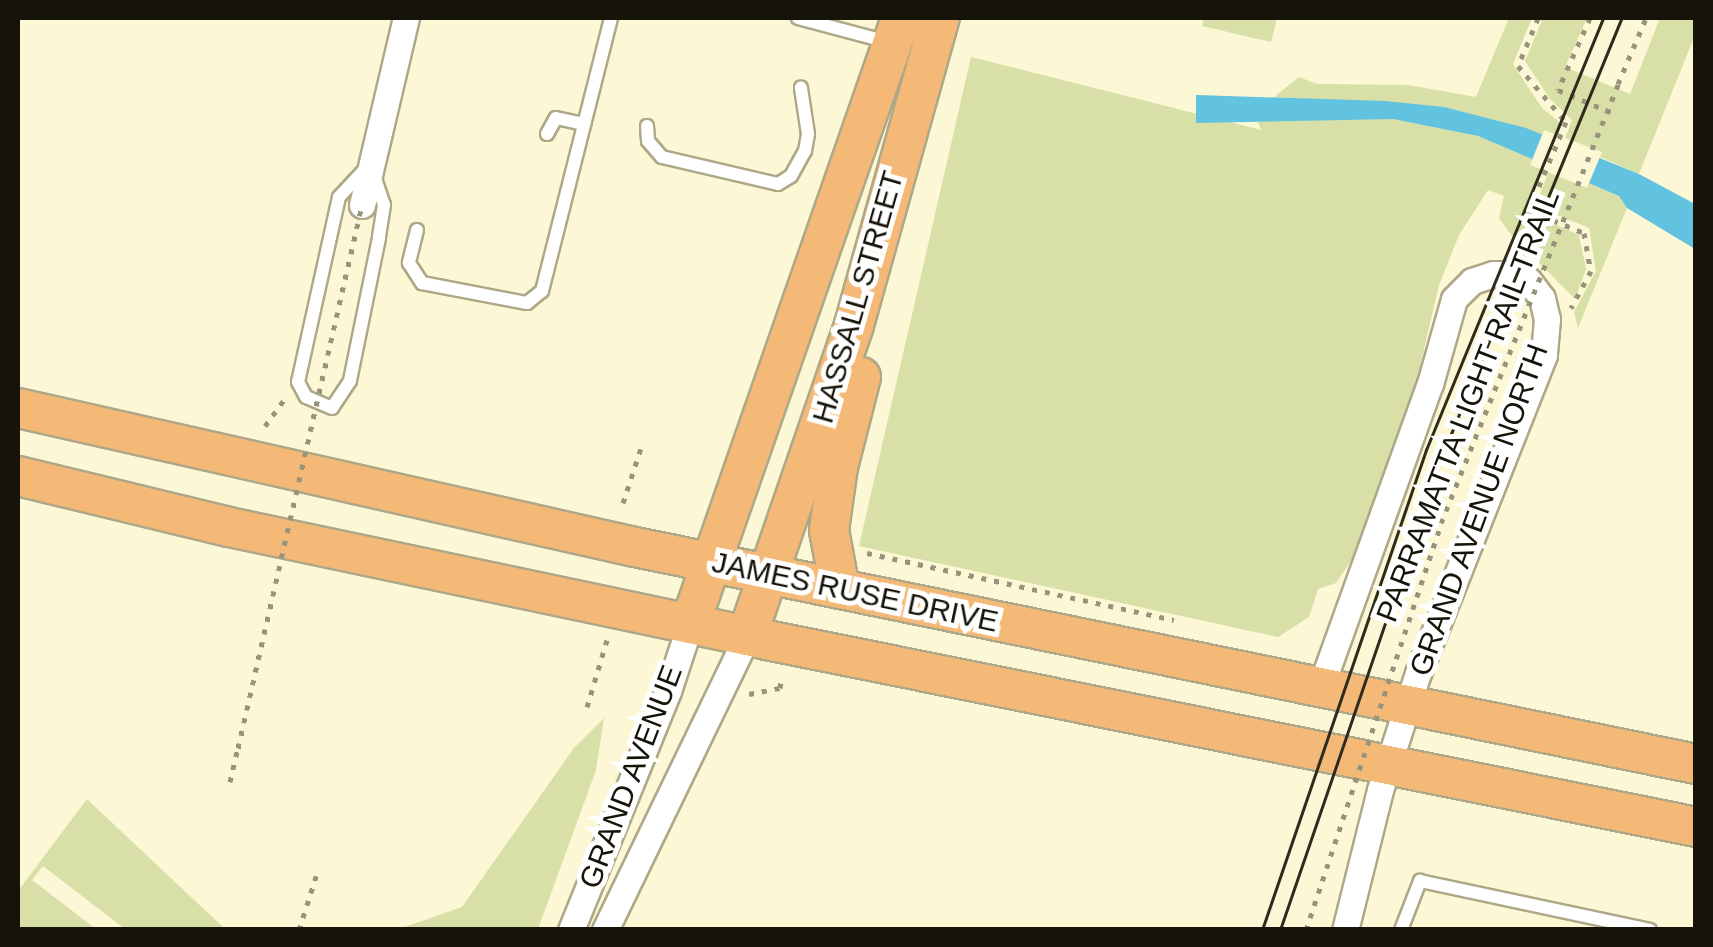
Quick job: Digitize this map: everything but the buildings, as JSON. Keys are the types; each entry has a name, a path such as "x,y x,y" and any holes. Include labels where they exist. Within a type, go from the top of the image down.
{"main road":[{"name":"HASSALL STREET","path":"747,636 771,575 875,249 940,18"},
{"name":"HASSALL STREET","path":"690,624 896,30"},
{"path":"840,589 829,530 838,467 877,315 875,249"},
{"name":"JAMES RUSE DRIVE","path":"18,408 709,562 1696,764"},
{"name":"JAMES RUSE DRIVE","path":"18,476 230,528 1696,827"}],"street":[{"path":"362,205 406,18"},
{"name":"GRAND AVENUE NORTH","path":"1321,686 1430,384 1454,299 1472,281 1493,274 1513,274 1529,281 1542,298 1547,318 1544,355 1443,603 1408,704 1388,764 1345,930"},
{"name":"GRAND AVENUE","path":"571,930 668,690 690,624"},
{"name":"GRAND AVENUE","path":"604,930 747,636"}],"lane":[{"path":"416,230 409,263 422,283 527,303 542,292 611,18"},
{"path":"798,18 896,30"},
{"path":"647,126 648,141 662,157 778,184 791,176 805,151 808,134 801,88"},
{"path":"547,134 556,118 584,124"},
{"path":"370,164 384,205 350,381 332,408 306,397 298,382 339,197 370,164"},
{"path":"1401,930 1420,881 1650,930"}],"path":[{"path":"1538,18 1518,66 1566,122 1529,210 1584,234 1590,271 1577,303 1547,318"},
{"path":"1590,18 1558,90 1615,114"},
{"name":"PARRAMATTA LIGHT RAIL TRAIL","path":"1306,930 1446,509 1646,18"},
{"path":"230,782 362,205"},
{"path":"265,426 298,382"},
{"path":"623,503 642,445"},
{"path":"587,707 607,637"},
{"path":"300,930 318,870"}],"green space":[{"path":"1204,18 1277,18 1271,42 1202,26"},
{"path":"1509,18 1532,18 1513,64 1542,108 1562,124 1555,139 1444,107 1274,97 1299,77 1317,84 1408,85 1476,97"},
{"path":"1543,18 1587,18 1565,67 1630,94 1660,18 1695,18 1695,35 1639,174 1564,141 1572,120 1550,99 1525,61"},
{"path":"971,57 1261,130 1258,122 1276,118 1394,119 1478,136 1619,196 1627,208 1578,328 1574,312 1596,271 1589,228 1535,206 1548,174 1542,171 1526,211 1579,235 1586,269 1575,299 1509,232 1499,218 1504,196 1488,190 1459,235 1439,285 1417,379 1351,561 1336,583 1318,589 1309,617 1278,637 859,546"},
{"path":"604,718 596,770 538,929 399,929 462,907 574,748"},
{"path":"87,799 225,929 125,929 43,866 32,880 96,929 18,929 18,891"}],"water":[{"path":"1196,95 1385,101 1444,107 1526,128 1639,174 1695,204 1695,249 1627,208 1619,196 1478,136 1393,119 1196,123"}],"pier":[{"path":"1544,130 1602,152 1587,188 1530,165"}],"tram line":[{"path":"1262,930 1426,450 1603,18"},
{"path":"1280,930 1444,451 1622,18"}]}
